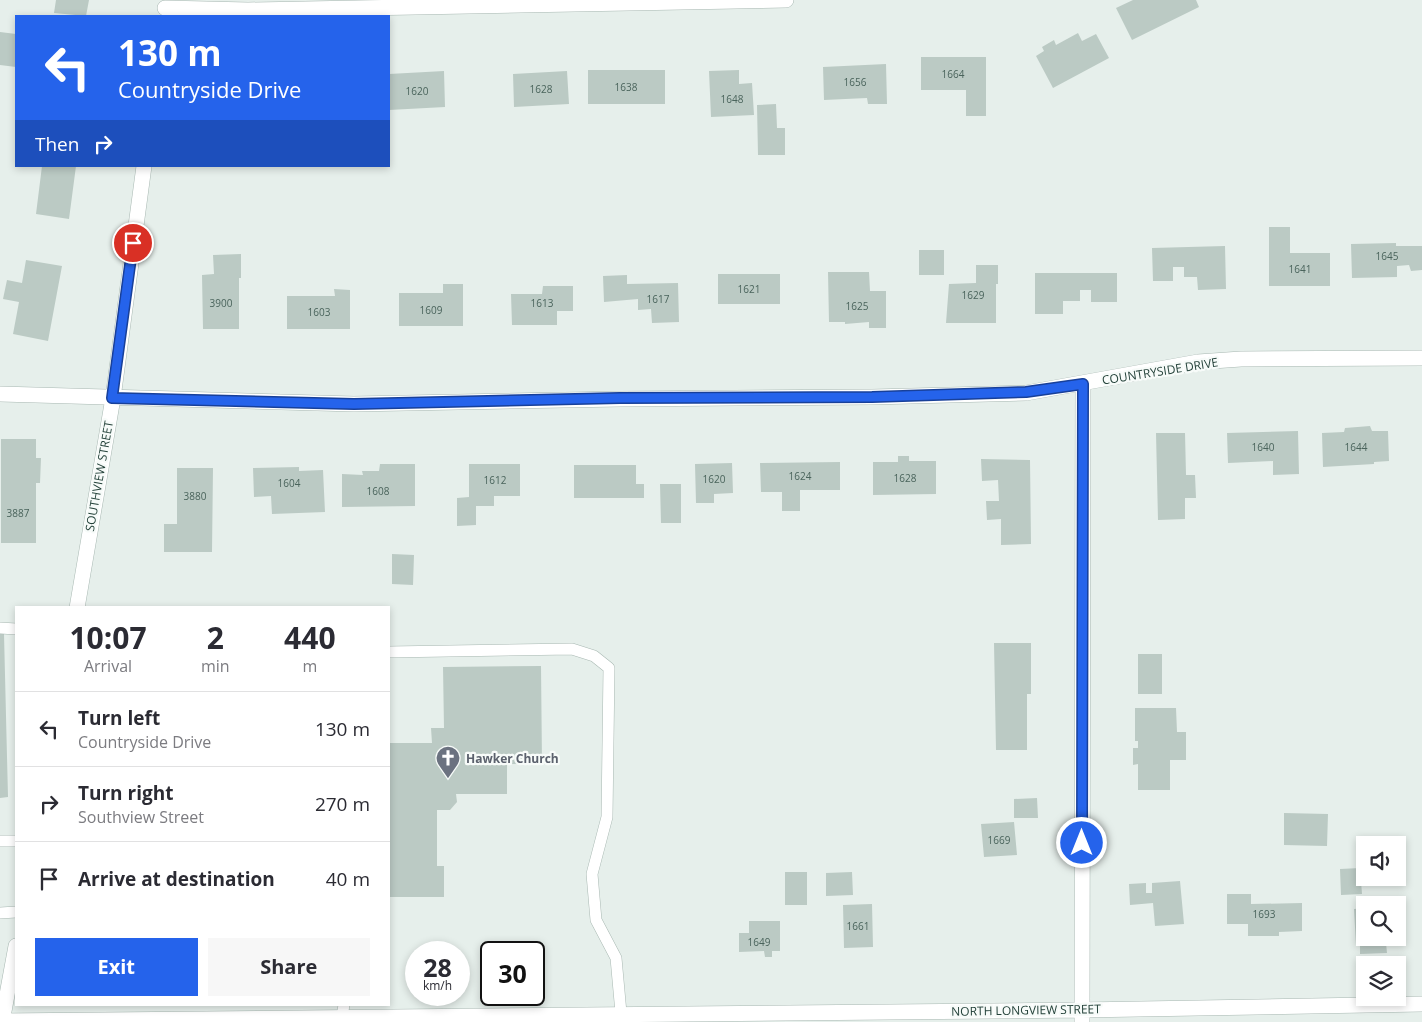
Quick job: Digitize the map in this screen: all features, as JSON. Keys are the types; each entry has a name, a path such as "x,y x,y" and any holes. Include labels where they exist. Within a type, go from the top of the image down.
{"street":[{"path":"165,8 248,10 786,0"},
{"name":"SOUTHVIEW STREET","path":"77,606 112,398 144,167"},
{"name":"COUNTRYSIDE DRIVE","path":"0,394 354,404 620,398 872,397 1026,392 1083,384 1198,362 1241,359 1422,358"},
{"path":"1082,1016 1083,384"},
{"path":"1,1021 15,951"},
{"name":"NORTH LONGVIEW STREET","path":"1,1021 343,1011 1082,1016 1422,1004"}],"lane":[{"path":"0,628 15,629"},
{"path":"390,652 572,649 594,656 609,668 607,817 592,874 596,920 616,958 621,1013"},
{"path":"0,841 15,841"},
{"path":"0,912 15,912"}],"building":[{"path":"56,0 89,0 86,15 54,13"},
{"path":"1133,0 1196,0 1199,7 1132,40 1116,8"},
{"path":"0,32 15,34 15,67 0,65"},
{"path":"1078,33 1082,41 1096,34 1109,58 1053,88 1036,56 1044,51 1042,47 1054,40 1056,45"},
{"path":"921,57 986,57 986,116 966,116 966,90 921,90"},
{"path":"886,64 887,104 868,104 867,98 824,100 823,67"},
{"path":"588,70 665,70 665,104 588,104"},
{"path":"739,70 739,84 752,83 754,115 711,117 709,71"},
{"path":"444,71 445,107 390,110 390,74"},
{"path":"567,71 569,104 514,107 513,74"},
{"path":"776,104 777,128 785,128 785,155 758,155 757,105"},
{"path":"42,167 76,167 69,219 36,214"},
{"path":"1269,227 1290,227 1290,253 1330,253 1330,286 1269,286"},
{"path":"1396,243 1396,246 1422,246 1422,270 1411,271 1409,265 1397,266 1397,277 1352,278 1351,244"},
{"path":"1225,246 1226,289 1198,290 1197,277 1184,277 1184,267 1173,267 1173,281 1153,281 1152,248"},
{"path":"919,250 944,250 944,275 919,275"},
{"path":"241,254 239,329 203,329 202,275 214,274 213,255"},
{"path":"26,260 62,266 48,341 13,334 19,302 3,299 7,280 22,283"},
{"path":"976,265 998,265 996,323 946,323 949,284 976,283"},
{"path":"828,272 869,272 870,291 886,291 886,328 869,328 869,322 845,324 845,322 829,322"},
{"path":"1035,273 1117,273 1117,302 1091,302 1091,290 1080,290 1080,301 1063,301 1063,314 1035,314"},
{"path":"718,274 780,274 780,304 718,304"},
{"path":"627,275 627,284 678,283 679,322 652,323 651,309 638,310 638,299 604,302 603,276"},
{"path":"443,284 463,284 463,326 399,326 399,293 443,293"},
{"path":"543,286 573,286 573,311 557,311 557,325 512,325 511,294 542,294"},
{"path":"334,289 350,290 350,329 287,329 287,296 335,296"},
{"path":"1370,426 1372,431 1388,431 1389,461 1374,462 1374,464 1323,467 1322,433 1344,432 1345,428"},
{"path":"1298,431 1299,474 1273,475 1273,461 1228,463 1227,433"},
{"path":"1156,433 1185,433 1186,475 1195,475 1196,498 1185,498 1185,519 1158,520"},
{"path":"1,439 36,439 36,458 41,458 40,483 36,483 36,543 1,543"},
{"path":"898,456 909,456 909,461 936,461 936,494 873,495 873,462 898,462"},
{"path":"981,459 1030,460 1031,544 1001,545 1001,519 987,520 986,501 999,501 998,480 982,481"},
{"path":"840,462 840,490 800,490 800,511 782,511 782,492 761,492 760,463"},
{"path":"732,463 733,493 714,494 714,503 696,503 695,464"},
{"path":"380,464 415,464 415,506 342,507 342,474 363,475 362,471 379,471"},
{"path":"469,464 520,464 520,496 494,496 494,506 476,506 476,525 457,526 457,498 469,497"},
{"path":"574,465 636,465 636,484 644,484 644,498 574,498"},
{"path":"299,467 299,471 323,470 325,512 272,514 271,496 254,497 253,468"},
{"path":"177,468 213,468 212,552 164,552 164,524 177,524"},
{"path":"660,484 681,484 681,523 661,523"},
{"path":"392,554 414,555 413,585 392,584"},
{"path":"0,634 4,634 8,797 0,798"},
{"path":"994,643 1031,643 1031,694 1027,694 1027,750 996,750"},
{"path":"1138,654 1162,654 1162,694 1138,694"},
{"name":"Hawker Church","path":"541,666 542,764 507,764 507,794 456,794 457,802 450,810 437,810 437,866 444,866 444,897 390,897 390,743 432,743 431,728 444,728 443,667"},
{"path":"1135,708 1176,708 1177,732 1186,732 1186,760 1170,760 1170,790 1138,790 1138,764 1133,765 1133,748 1138,748 1138,741 1135,741"},
{"path":"1037,798 1038,818 1014,818 1014,799"},
{"path":"1284,813 1328,814 1327,846 1284,845"},
{"path":"1014,822 1017,855 984,857 981,824"},
{"path":"1356,868 1356,886 1361,886 1362,894 1341,895 1340,869"},
{"path":"785,872 807,872 807,905 785,905"},
{"path":"852,872 853,895 826,896 826,873"},
{"path":"1180,881 1184,924 1155,926 1153,903 1130,905 1129,884 1146,883 1146,893 1152,893 1152,883"},
{"path":"1227,894 1251,894 1251,904 1302,903 1302,931 1279,932 1279,936 1248,936 1248,924 1227,924"},
{"path":"872,904 873,947 844,948 843,905"},
{"path":"1354,909 1356,909 1356,945"},
{"path":"749,921 780,921 780,951 772,951 772,957 765,957 764,951 739,952 739,933 749,933"},
{"path":"1360,946 1386,946 1387,953 1360,954"}],"place":[{"name":"Hawker Church","path":"448,779"}],"route":[{"path":"133,243 112,398 354,404 620,398 872,397 1026,392 1083,384 1082,843"}]}
